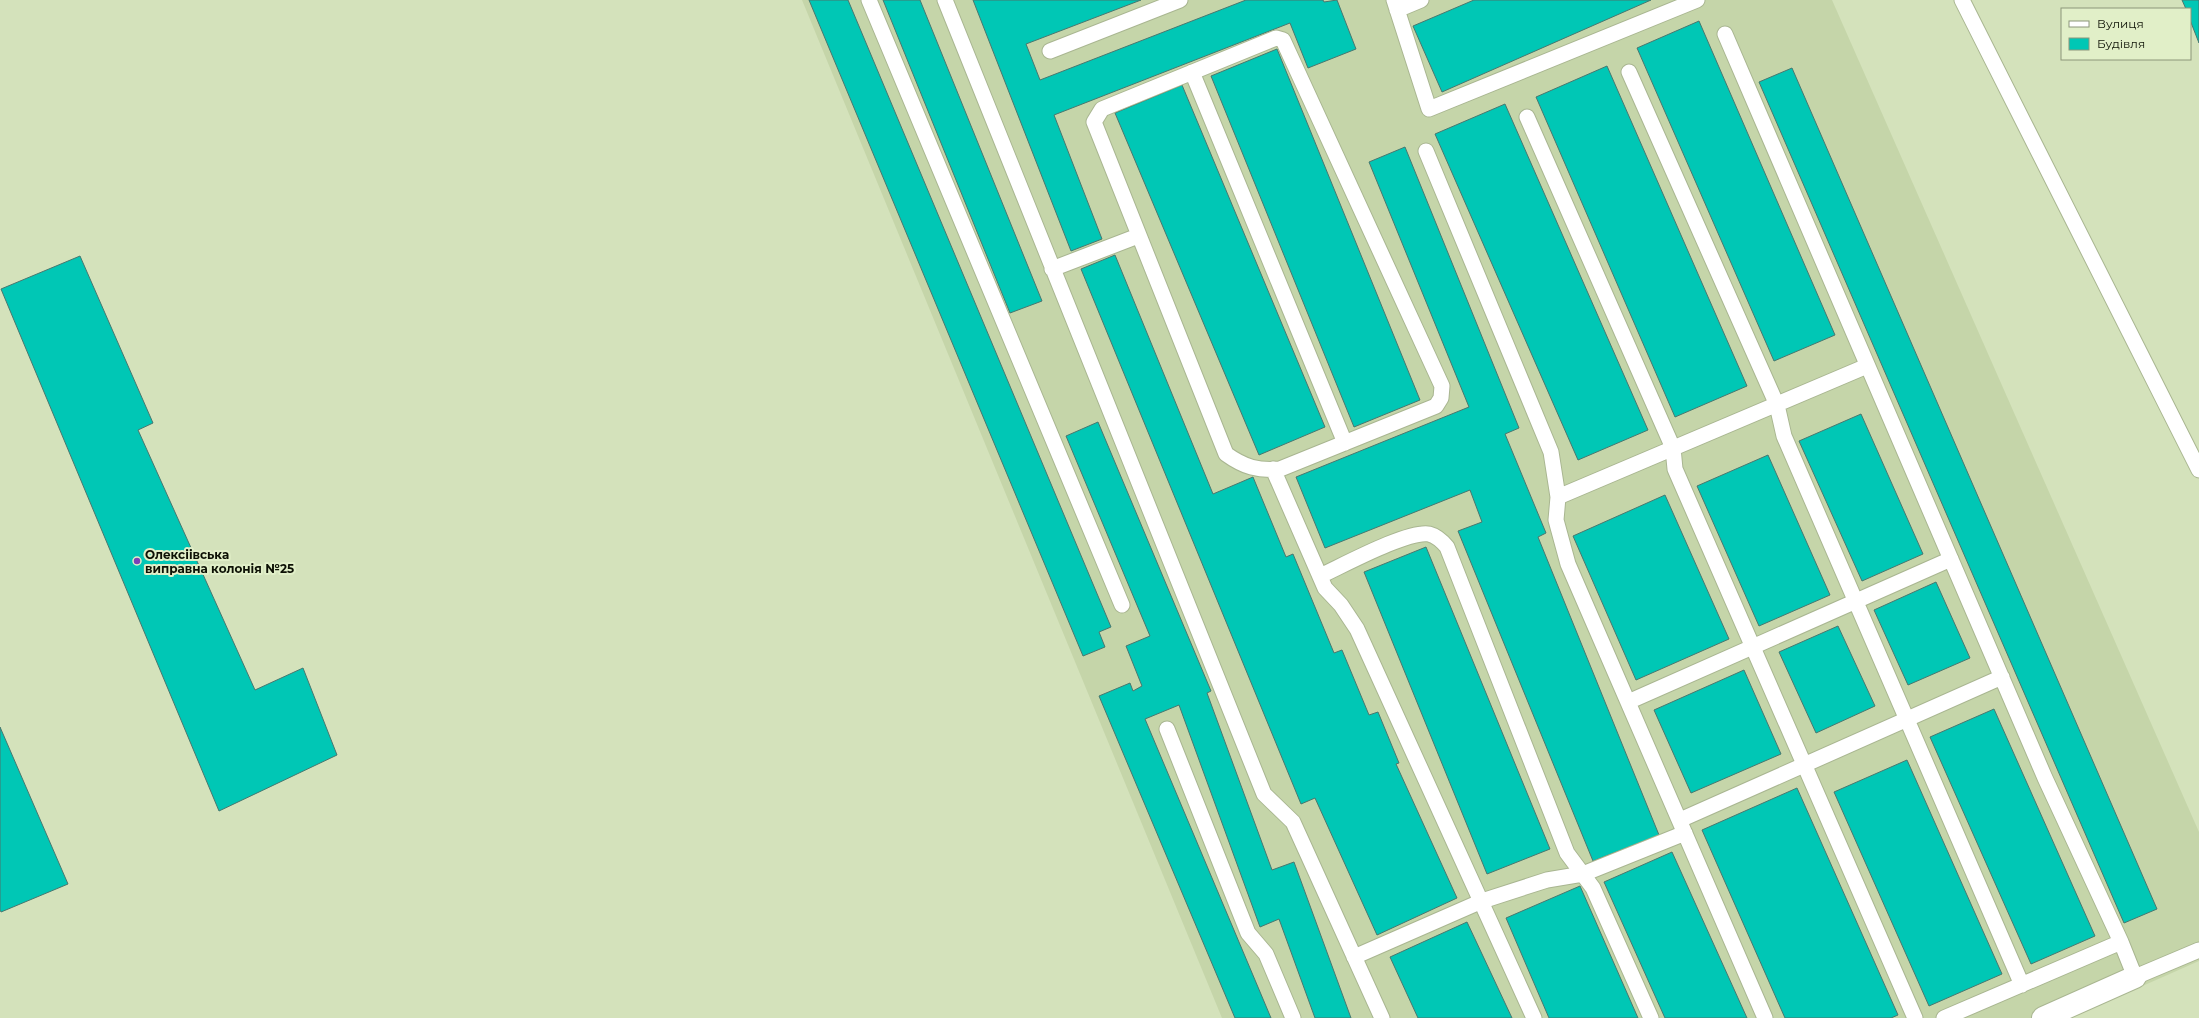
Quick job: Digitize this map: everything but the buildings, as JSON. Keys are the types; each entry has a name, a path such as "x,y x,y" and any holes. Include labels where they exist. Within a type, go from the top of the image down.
{"street":[{"path":"2043,1018 2135,977"}],"lane":[{"path":"869,0 1122,605"},
{"path":"945,0 1264,794 1293,822 1382,1018"},
{"path":"1050,51 1180,0"},
{"path":"1421,0 1396,5 1428,109 1697,0"},
{"path":"1962,0 2199,470"},
{"path":"1725,34 2002,678 2121,942 2135,977 2199,950"},
{"path":"1276,38 1283,40 1442,386 1442,398 1436,406 1280,469 1263,470 1240,465 1226,454 1138,236 1094,122 1102,109 1192,72 1276,38"},
{"path":"1192,72 1345,443"},
{"path":"1629,72 1777,405 1784,436 2022,985"},
{"path":"1527,117 1673,448 1675,469 1915,1018"},
{"path":"1426,151 1551,452 1558,497 1556,520 1568,564 1765,1018"},
{"path":"1052,268 1138,236"},
{"path":"1558,497 1867,366"},
{"path":"1273,469 1325,588 1341,605 1357,629 1534,1018"},
{"path":"1320,576 1410,536 1430,534 1439,539 1447,547 1567,853 1593,888 1651,1018"},
{"path":"1628,702 1951,559"},
{"path":"1354,956 1482,901 1547,880 1583,874 1682,827 1805,765 2002,678"},
{"path":"1167,729 1248,933 1266,954 1293,1018"},
{"path":"1944,1018 2121,942"}],"shaded area":[{"path":"802,0 1832,0 2199,832 2199,961 2070,1018 1222,1018"}],"place":[{"name":"Олексіівська виправна колонія №25","path":"137,561"}]}
